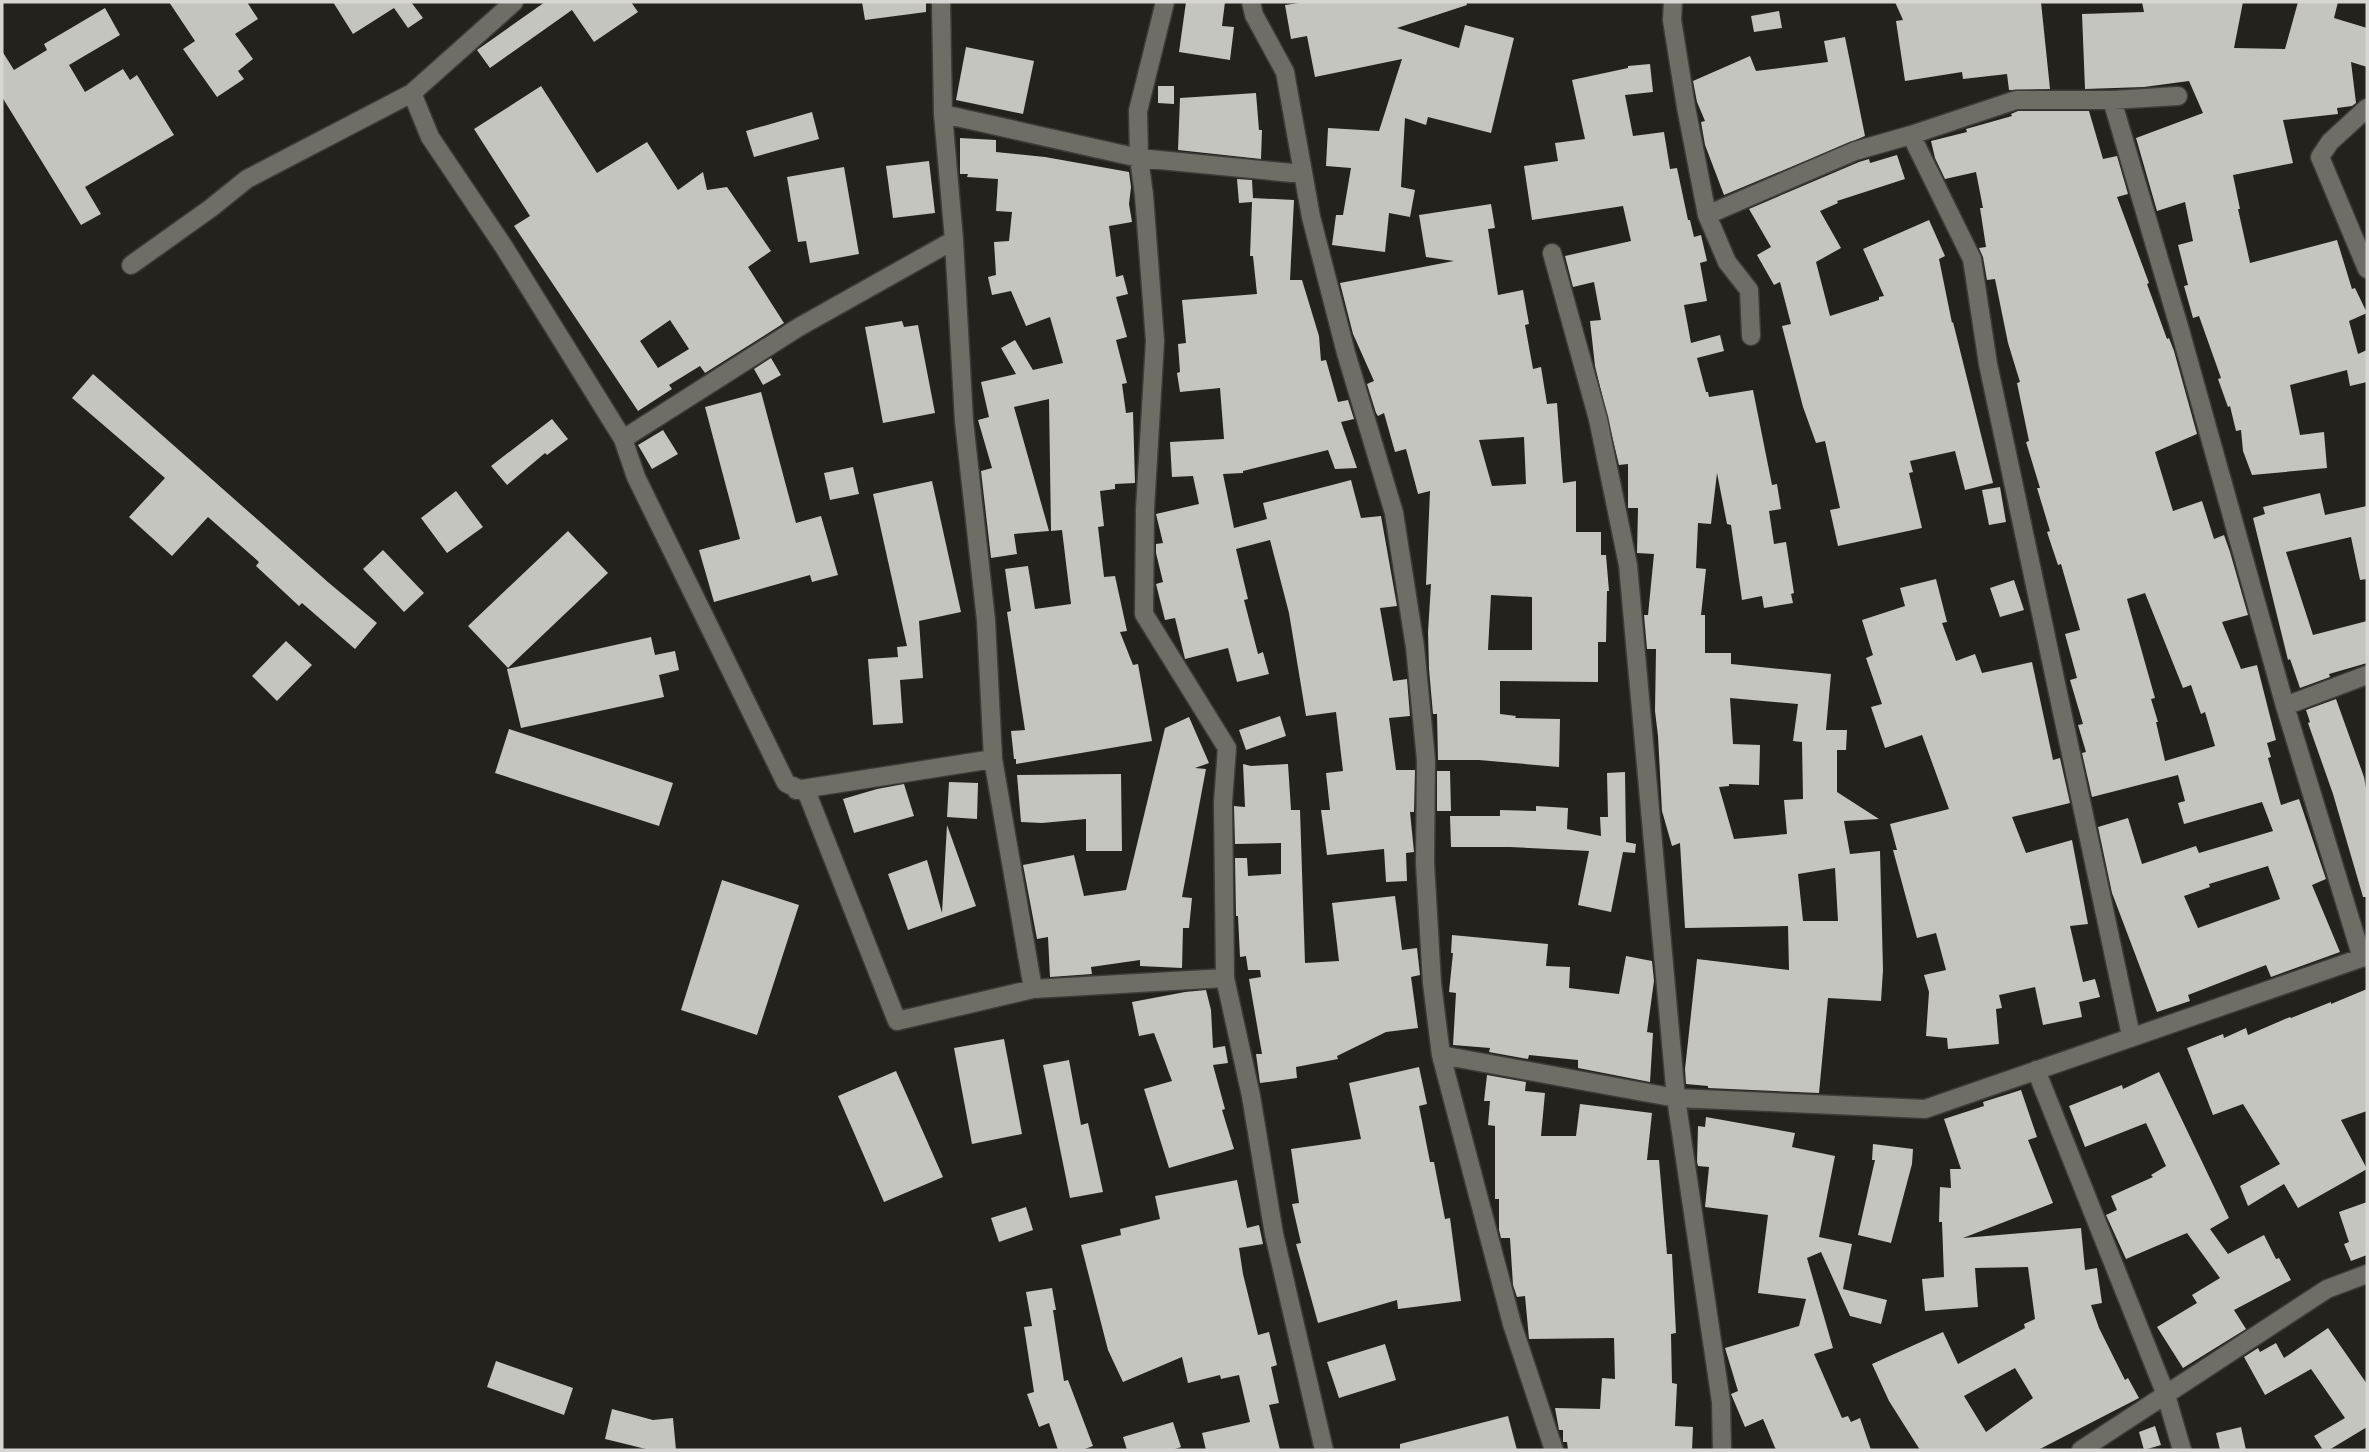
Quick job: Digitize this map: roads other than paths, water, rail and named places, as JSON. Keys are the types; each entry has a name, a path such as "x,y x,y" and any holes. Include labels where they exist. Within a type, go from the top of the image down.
{"street":[{"path":"131,265 247,180 412,93 514,2"},
{"path":"941,2 943,114 954,240 964,421 986,620 993,759 1033,989"},
{"path":"1165,2 1138,111 1139,158 1155,341 1145,509 1144,614 1227,748 1223,802 1225,978 1251,1096 1274,1234 1324,1450"},
{"path":"1251,2 1254,15 1285,72 1311,217 1346,353 1394,513 1415,647 1426,760 1425,863 1441,1055 1512,1324 1554,1450"},
{"path":"1673,2 1672,20 1707,215 1727,262 1749,290 1751,336"},
{"path":"412,93 430,137 504,247 623,439 636,477 786,783 807,793 897,1021 1033,989 1225,978"},
{"path":"1707,215 1855,151 2017,100 2112,100 2178,96"},
{"path":"1441,1055 1676,1098 1925,1109 2365,957 2285,706 2184,343 2112,100"},
{"path":"2367,108 2330,142 2320,157 2367,269"},
{"path":"943,114 1139,158 1303,172"},
{"path":"1911,135 1972,259 1988,364 2131,1036"},
{"path":"623,439 799,327 954,240"},
{"path":"1552,253 1598,419 1628,565 1676,1098 1721,1402 1722,1450"},
{"path":"2285,706 2367,675"},
{"path":"796,790 993,759"},
{"path":"2036,1070 2166,1395 2182,1450"},
{"path":"2081,1450 2327,1289 2367,1274"}]}
